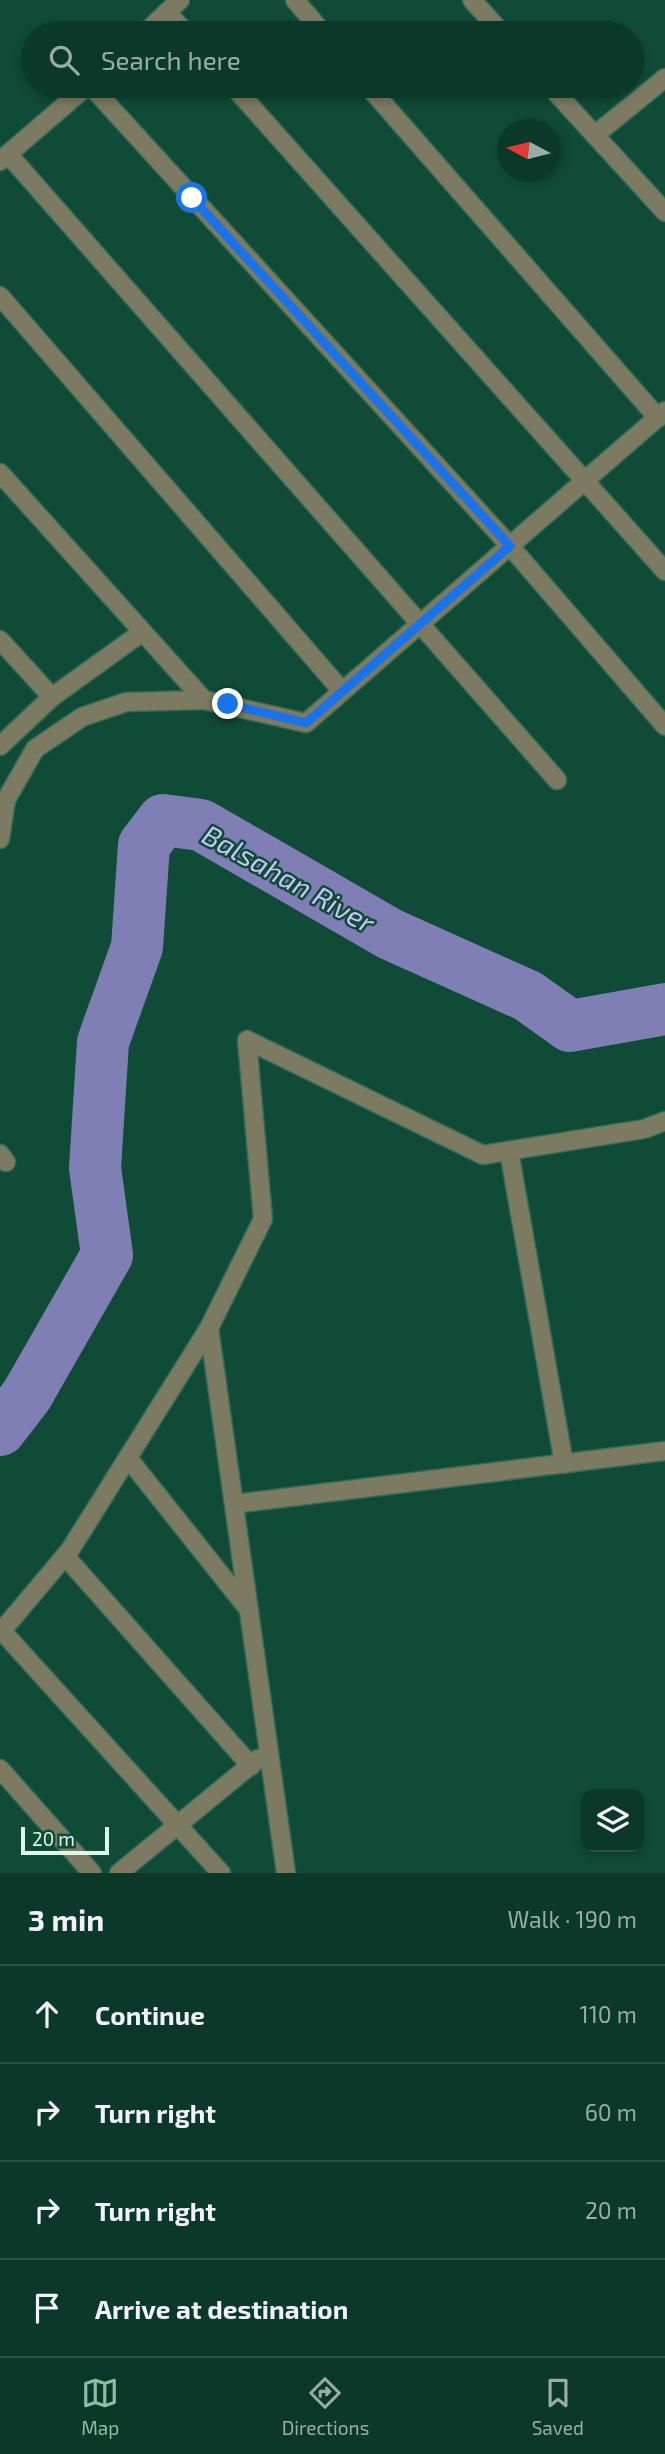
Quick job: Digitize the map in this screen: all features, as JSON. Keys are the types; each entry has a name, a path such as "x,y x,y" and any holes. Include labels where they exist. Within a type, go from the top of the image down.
{"street":[{"path":"295,0 313,21"},
{"path":"472,0 491,21"},
{"path":"157,21 173,6"},
{"path":"644,95 665,78"},
{"path":"75,98 4,157 422,622 557,780"},
{"path":"100,98 510,546 665,726"},
{"path":"244,98 665,571"},
{"path":"0,839 6,800 35,749 82,717 126,702 204,700 306,723 661,415 379,98"},
{"path":"561,98 665,212"},
{"path":"594,135 640,98"},
{"path":"0,296 342,691"},
{"path":"0,473 204,700"},
{"path":"0,746 52,697 141,633"},
{"path":"0,639 52,697"},
{"path":"221,1873 1,1632 65,1556 128,1458 209,1328 263,1219 247,1041 483,1156 644,1129 665,1121"},
{"path":"509,1151 564,1464"},
{"path":"209,1328 286,1873"},
{"path":"234,1504 665,1451"},
{"path":"128,1458 249,1610"},
{"path":"65,1556 251,1766"},
{"path":"119,1873 269,1749"},
{"path":"0,1769 92,1873"}],"waterway":[{"name":"Balsahan River","path":"0,1430 27,1395 107,1255 95,1168 103,1042 137,947 144,845 163,820 201,825 390,934 528,996 570,1026 665,1009"}],"route":[{"path":"192,198 510,546 306,723 228,704"}]}
